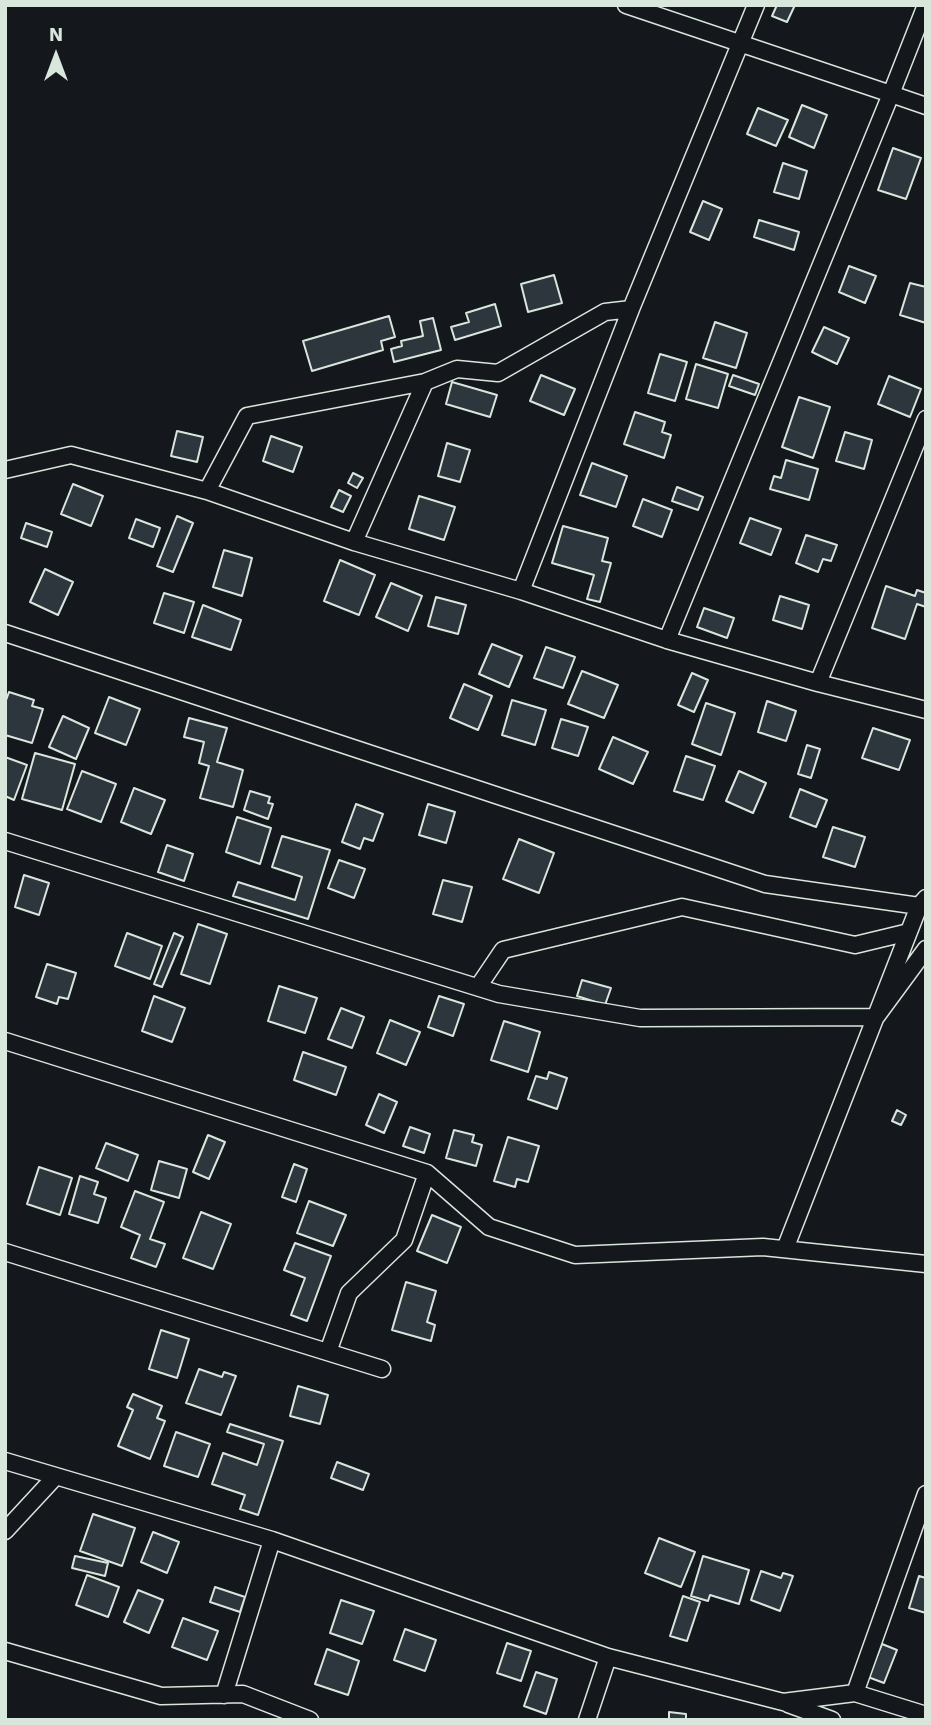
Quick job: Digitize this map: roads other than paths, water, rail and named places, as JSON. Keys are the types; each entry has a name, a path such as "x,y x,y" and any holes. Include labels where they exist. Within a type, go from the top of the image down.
{"street":[{"path":"626,5 926,106"},
{"path":"521,591 631,309 756,5"},
{"path":"667,640 926,5"},
{"path":"207,491 247,416 425,383 457,369 498,373 605,313 631,309"},
{"path":"354,542 425,383"},
{"path":"818,683 926,419"},
{"path":"5,470 71,455 207,491 354,542 521,591 667,640 818,683 926,710"},
{"path":"5,633 765,884 923,904 909,932 785,1250"},
{"path":"5,841 499,994 640,1018 876,1017"},
{"path":"478,987 503,950 682,907 855,945 909,932"},
{"path":"876,1017 926,949"},
{"path":"5,1041 427,1173 489,1227 575,1255 763,1247 926,1264"},
{"path":"328,1352 349,1293 404,1240 427,1173"},
{"path":"5,1252 382,1369"},
{"path":"5,1461 271,1540 607,1657 783,1702 832,1720"},
{"path":"5,1531 56,1476"},
{"path":"855,1693 926,1494"},
{"path":"224,1695 271,1540"},
{"path":"5,1651 161,1696 243,1695 310,1720"},
{"path":"587,1720 607,1657"},
{"path":"783,1702 855,1693 926,1715"}]}
